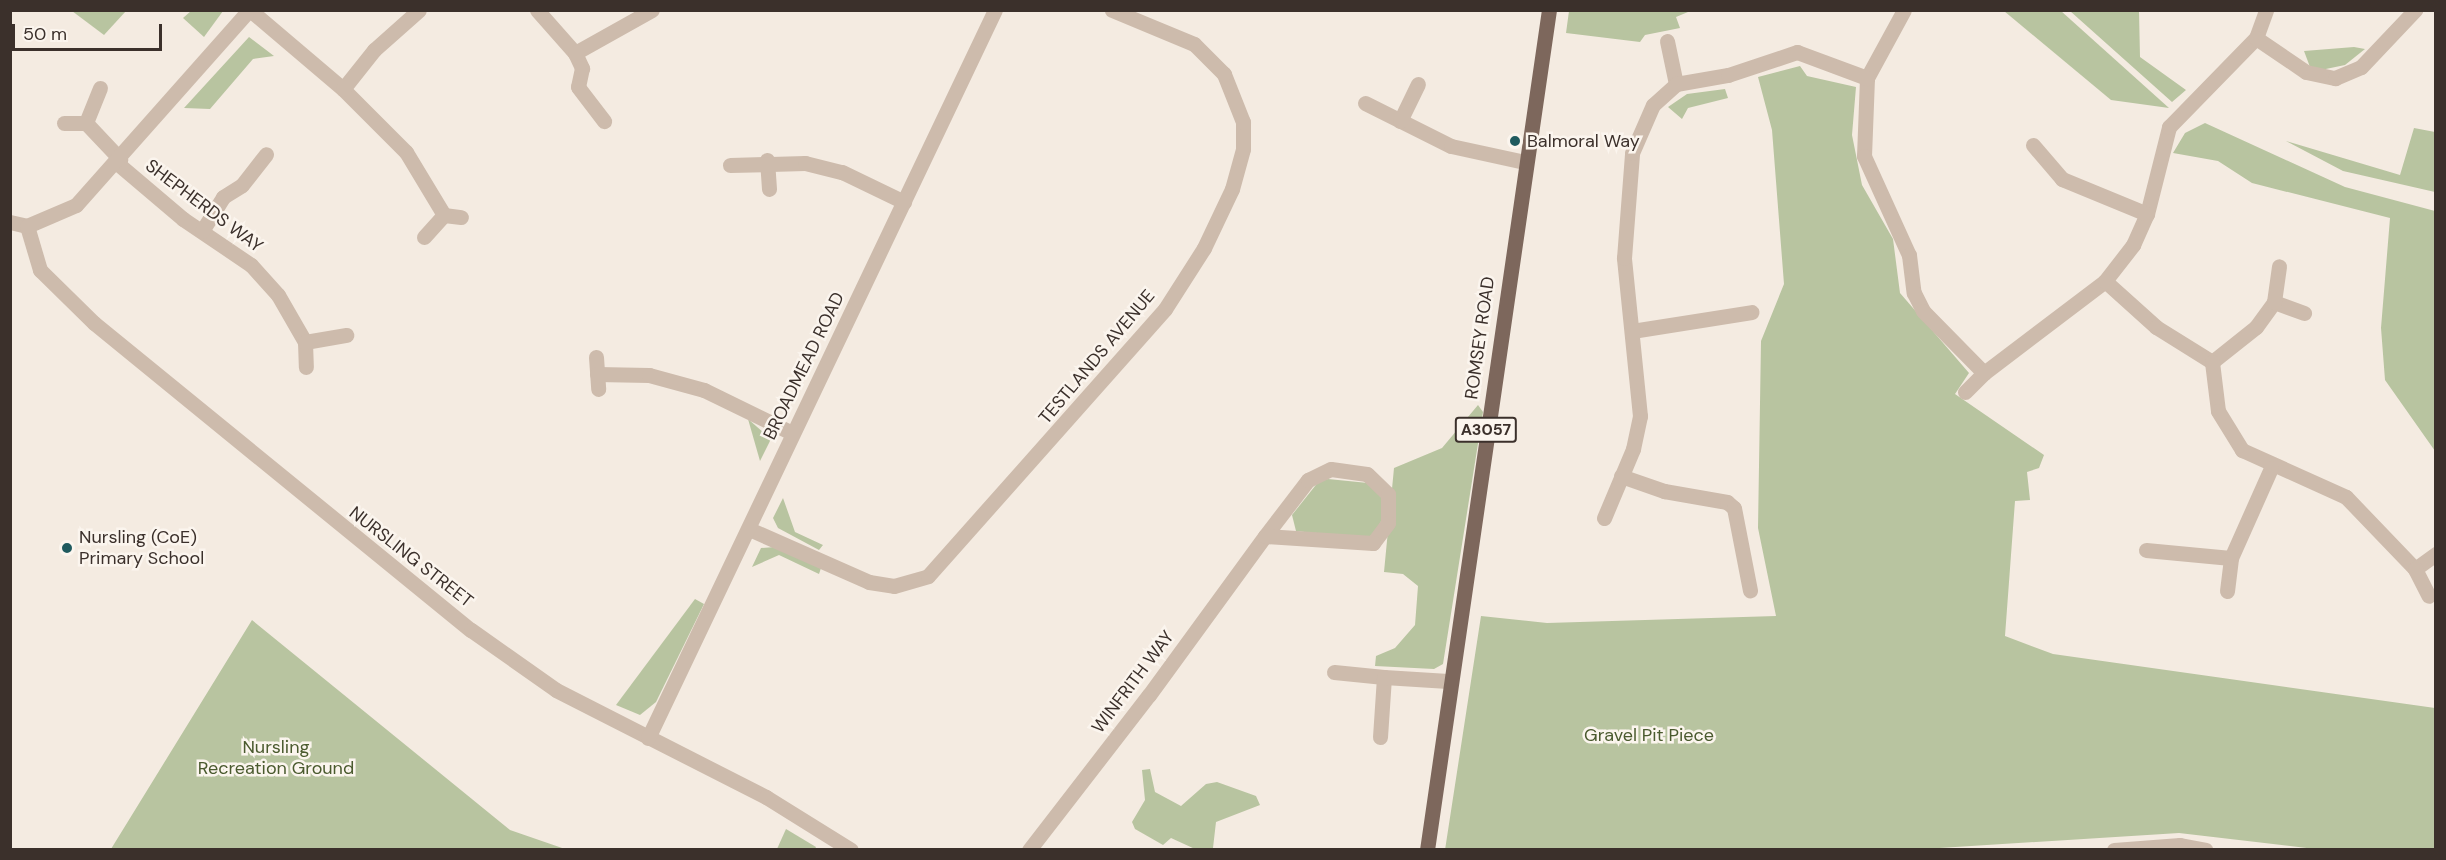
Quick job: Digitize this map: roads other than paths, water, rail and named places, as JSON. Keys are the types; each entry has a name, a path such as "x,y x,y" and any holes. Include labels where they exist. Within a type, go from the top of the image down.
{"main road":[{"name":"ROMSEY ROAD","path":"1427,849 1448,681 1549,10"}],"street":[{"path":"10,222 27,226 76,205 119,161 250,10 343,89 406,152 444,215"},
{"path":"343,89 374,50 419,10"},
{"path":"537,10 575,53 582,68 578,87 604,121"},
{"path":"575,53 652,10"},
{"name":"BROADMEAD ROAD","path":"648,738 995,10"},
{"name":"TESTLANDS AVENUE","path":"748,529 869,582 894,586 928,576 1165,309 1202,251 1232,189 1243,149 1243,122 1237,97 1202,51 1175,32 1112,10"},
{"path":"1904,10 1867,78 1864,156 1909,255 1914,293 1984,373"},
{"path":"1965,392 1984,373 2105,281 2133,245 2147,214 2169,127 2256,38 2266,10"},
{"path":"2256,38 2306,72 2335,78 2361,67 2415,10"},
{"path":"1667,41 1676,84"},
{"path":"1604,518 1622,476 1640,416 1624,258 1632,153 1653,105 1676,84 1728,75 1797,52 1867,78"},
{"path":"1400,121 1418,84"},
{"path":"64,123 86,123 100,88"},
{"path":"1365,104 1451,146 1525,162"},
{"name":"SHEPHERDS WAY","path":"86,123 119,161 202,231 251,265 278,295 305,342 306,367"},
{"path":"2033,144 2062,179 2147,214"},
{"path":"202,231 223,197 242,185 266,154"},
{"path":"730,165 767,160 842,172 904,202"},
{"path":"767,160 769,189"},
{"path":"444,215 461,217"},
{"path":"424,237 444,215"},
{"name":"NURSLING STREET","path":"27,226 49,281 236,443 471,630 556,690 766,797 851,849"},
{"path":"2212,362 2256,327 2274,302 2279,266"},
{"path":"2105,281 2156,327 2185,340 2212,362 2218,411 2227,433 2271,468 2318,481 2346,497 2415,569 2429,596"},
{"path":"2274,302 2304,313"},
{"path":"1632,331 1752,312"},
{"path":"305,342 346,334"},
{"path":"596,357 597,382 649,375 704,390 792,433"},
{"path":"2227,591 2231,558 2271,468"},
{"name":"WINFRITH WAY","path":"1029,849 1265,536 1319,470 1367,474 1388,494 1388,523 1373,543 1265,536"},
{"path":"1622,476 1664,491 1713,498 1734,508 1750,590"},
{"path":"2146,549 2231,558"},
{"path":"2415,569 2436,554"},
{"path":"1334,672 1448,681"},
{"path":"1380,737 1384,677"},
{"path":"2114,849 2180,845 2206,849"}],"place":[{"name":"Balmoral Way","path":"1515,141"},
{"name":"Nursling (CoE) Primary School","path":"67,548"}],"park label":[{"name":"Gravel Pit Piece","path":"1649,735"},
{"name":"Nursling Recreation Ground","path":"276,758"}]}
